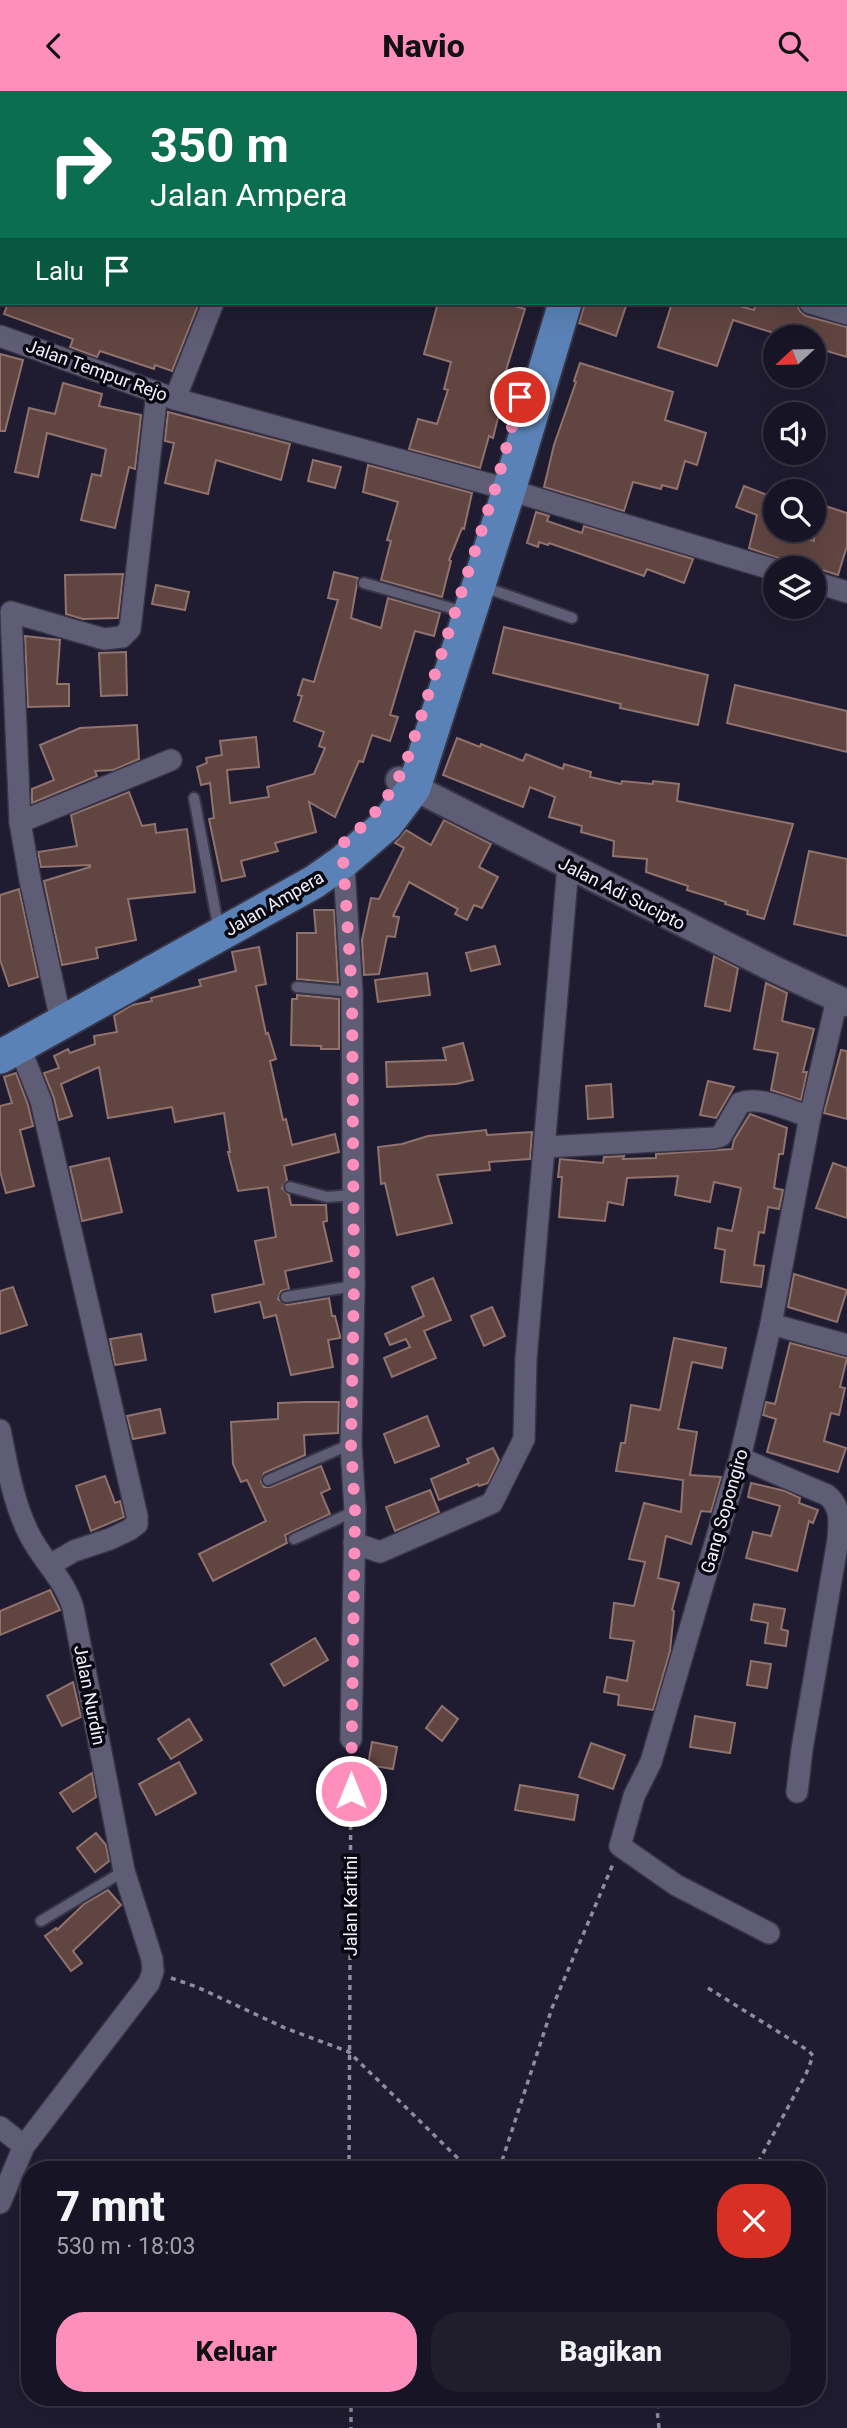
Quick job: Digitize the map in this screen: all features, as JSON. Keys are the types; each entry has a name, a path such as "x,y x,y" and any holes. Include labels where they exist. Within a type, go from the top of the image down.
{"main road":[{"name":"Jalan Ampera","path":"502,488 548,305"},
{"name":"Jalan Ampera","path":"6,1047 274,905 343,853 371,818 407,784 502,488 564,305"},
{"name":"Jalan Ampera","path":"6,1047 58,1007 297,875 343,853"}],"street":[{"name":"Jalan Tempur Rejo","path":"0,336 166,396 213,305"},
{"path":"817,305 847,314"},
{"path":"58,1007 20,822 6,610 104,639 122,637 130,629 166,396 502,488 763,566"},
{"path":"826,586 847,592"},
{"path":"20,822 171,760"},
{"name":"Jalan Adi Sucipto","path":"407,784 842,1001"},
{"path":"343,853 352,992 354,1286 351,1444 355,1511 351,1739"},
{"path":"354,1542 374,1551 387,1550 484,1508 497,1496 510,1463 524,1439 526,1360 568,866"},
{"name":"Gang Sopongiro","path":"620,1846 634,1796 651,1762 740,1458 771,1324 810,1117 842,1001"},
{"path":"6,1047 41,1101 137,1516 137,1524 129,1530 74,1551 50,1565"},
{"path":"545,1147 714,1138 721,1136 740,1103 747,1100 810,1117"},
{"path":"771,1324 847,1345"},
{"name":"Jalan Nurdin","path":"0,1430 8,1475 29,1533 70,1596 74,1608 124,1871 152,1959 153,1971"},
{"path":"740,1458 827,1495 838,1507 838,1540 797,1792"},
{"path":"620,1846 676,1885 769,1933"},
{"path":"0,2203 24,2147 149,1983 153,1971"},
{"path":"0,2127 24,2147"}],"lane":[{"path":"364,583 468,597 572,618"},
{"path":"194,798 217,920"},
{"path":"297,986 352,992"},
{"path":"290,1187 327,1197 353,1195"},
{"path":"286,1297 354,1286"},
{"path":"268,1480 351,1444"},
{"path":"294,1539 355,1511"},
{"path":"41,1921 124,1871"}],"path":[{"name":"Jalan Kartini","path":"349,2161 351,1739"},
{"path":"502,2161 552,2008 620,1846"},
{"path":"153,1971 197,1987 285,2028 349,2052 461,2161"},
{"path":"708,1988 813,2056 807,2074 759,2161"},
{"path":"351,2406 351,2428"},
{"path":"658,2406 659,2428"}],"building":[{"path":"7,305 198,305 172,371 155,365 154,369 100,351 97,357 70,347 73,339 4,314"},
{"path":"437,305 511,305 525,309 503,380 507,381 493,438 489,436 480,468 409,449 418,419 437,424 448,390 444,389 451,362 424,354"},
{"path":"584,305 626,305 616,336 579,323"},
{"path":"671,305 736,305 754,310 755,305 797,305 806,316 847,327 847,357 826,351 826,325 763,325 763,330 733,320 717,366 658,347"},
{"path":"0,354 23,360 5,431 0,431"},
{"path":"580,363 673,392 665,420 706,433 697,465 685,461 677,489 662,485 661,489 633,482 624,511 544,487 554,445"},
{"path":"63,383 102,394 99,406 141,415 135,469 129,467 115,528 81,520 92,474 101,476 106,449 47,433 38,477 15,472 29,408 55,414"},
{"path":"168,412 290,444 281,480 216,460 208,494 165,483 174,443 165,441"},
{"path":"313,460 341,467 335,488 308,481"},
{"path":"368,465 472,493 464,529 462,528 449,560 451,561 442,597 381,580 391,541 387,540 398,502 363,492"},
{"path":"744,486 763,493 763,542 826,542 826,506 847,513 847,546 838,575 826,571 826,556 772,556 749,548 757,515 736,507"},
{"path":"536,512 549,516 547,521 582,533 584,526 693,559 684,583 647,569 644,576 549,543 539,542 538,547 527,543"},
{"path":"334,572 358,578 351,618 381,628 388,598 440,613 434,636 415,631 390,715 398,717 390,741 372,735 363,762 359,761 335,817 309,802 316,832 275,843 278,851 241,861 245,876 222,881 209,819 214,818 210,783 201,785 197,767 207,763 206,758 222,755 220,741 256,737 259,767 227,770 230,803 269,797 267,787 314,774 325,748 319,746 324,732 294,721 302,696 298,695 303,679 314,682 338,600 328,598"},
{"path":"123,574 118,618 83,619 66,614 65,575"},
{"path":"156,585 189,592 185,610 152,604"},
{"path":"504,627 708,675 698,725 620,708 621,704 493,673"},
{"path":"25,636 60,640 57,684 69,684 69,706 28,707"},
{"path":"126,652 127,695 101,696 99,653"},
{"path":"735,685 847,711 847,752 727,723"},
{"path":"137,725 139,759 113,770 95,771 97,776 32,803 32,789 54,780 40,745 80,728"},
{"path":"457,738 480,747 481,744 523,761 526,754 563,769 564,764 591,772 590,777 621,784 622,781 653,784 653,781 679,784 677,801 793,824 764,919 747,914 748,911 725,904 726,902 687,890 688,886 646,872 647,859 613,856 614,841 581,832 582,826 549,817 555,797 530,787 523,807 443,775"},
{"path":"129,792 142,826 155,824 156,833 187,829 195,892 128,899 136,940 96,948 98,958 62,965 44,881 90,865 41,867 38,852 77,846 71,815"},
{"path":"444,820 491,844 479,867 498,877 482,908 474,905 467,920 455,914 458,909 409,882 393,916 399,917 395,937 387,936 379,974 364,975 362,940 371,898 379,899 404,848 395,843 406,830 431,845"},
{"path":"809,851 847,859 847,936 794,924"},
{"path":"19,889 38,977 9,986 0,960 0,895"},
{"path":"314,910 334,910 338,983 297,979 297,933 316,933"},
{"path":"495,946 500,964 471,971 466,953"},
{"path":"259,947 266,984 256,986 266,1034 268,1033 276,1059 270,1061 283,1120 286,1119 292,1145 335,1134 339,1152 284,1166 287,1180 282,1188 289,1195 291,1205 326,1205 327,1221 323,1222 332,1261 285,1271 289,1289 281,1291 278,1299 287,1305 329,1298 332,1316 335,1316 340,1336 328,1340 333,1367 291,1375 276,1315 264,1318 260,1302 215,1312 212,1295 264,1284 255,1241 276,1237 268,1187 238,1191 228,1152 224,1113 175,1122 172,1107 108,1118 99,1067 61,1084 72,1116 59,1120 44,1073 59,1068 54,1056 68,1049 70,1053 95,1044 94,1036 117,1032 114,1016 132,1005 201,986 199,980 236,971 232,952"},
{"path":"714,956 738,968 730,1011 705,1006"},
{"path":"427,973 430,995 378,1002 375,980"},
{"path":"766,983 787,993 782,1021 814,1029 803,1072 807,1072 801,1100 771,1090 778,1053 754,1049"},
{"path":"297,995 339,999 339,1049 291,1045 292,999 297,999"},
{"path":"463,1043 473,1080 456,1084 387,1087 386,1062 446,1060 443,1048"},
{"path":"841,1050 847,1051 847,1119 824,1113"},
{"path":"16,1073 33,1126 20,1130 34,1186 6,1193 0,1171 0,1106 12,1103 4,1077"},
{"path":"708,1081 734,1087 716,1118 700,1115"},
{"path":"611,1084 613,1117 588,1119 586,1086"},
{"path":"750,1114 787,1128 783,1154 779,1154 774,1188 783,1190 779,1209 768,1207 764,1233 759,1232 754,1265 764,1266 761,1287 721,1282 725,1250 715,1248 718,1228 732,1231 741,1188 714,1182 710,1202 675,1195 678,1176 627,1178 623,1205 608,1202 605,1221 559,1217 562,1177 558,1177 560,1159 603,1163 604,1157 656,1158 656,1154 732,1149 734,1140"},
{"path":"486,1130 487,1135 532,1132 530,1159 489,1162 490,1170 437,1175 452,1223 397,1235 385,1183 381,1184 378,1147 402,1144 428,1136"},
{"path":"109,1158 122,1212 82,1221 70,1167"},
{"path":"833,1163 847,1168 847,1218 816,1208"},
{"path":"794,1274 847,1290 837,1322 788,1307"},
{"path":"433,1278 451,1320 424,1331 436,1358 392,1377 384,1358 410,1347 406,1339 390,1345 385,1334 424,1316 412,1287"},
{"path":"13,1287 27,1325 0,1334 0,1291"},
{"path":"492,1307 505,1336 484,1346 471,1316"},
{"path":"141,1334 146,1360 115,1365 110,1339"},
{"path":"674,1338 726,1348 722,1368 692,1362 678,1429 697,1432 690,1475 721,1477 711,1512 701,1511 691,1544 666,1536 658,1578 679,1583 672,1610 670,1651 653,1710 618,1705 619,1695 604,1692 607,1677 627,1681 634,1641 610,1638 614,1603 634,1606 645,1562 629,1559 644,1503 681,1512 683,1480 616,1471 621,1443 625,1443 631,1405 660,1410"},
{"path":"790,1343 847,1358 840,1387 845,1388 839,1415 831,1413 824,1441 846,1448 838,1472 767,1452 776,1419 763,1415 766,1402 775,1404"},
{"path":"339,1402 338,1433 304,1435 305,1455 264,1473 261,1482 264,1487 270,1487 321,1466 330,1489 321,1493 330,1514 285,1535 287,1543 213,1581 199,1554 266,1521 247,1480 241,1482 233,1464 231,1422 278,1419 278,1403"},
{"path":"160,1409 165,1433 133,1439 127,1416"},
{"path":"427,1416 439,1446 395,1463 384,1434"},
{"path":"493,1448 499,1460 488,1483 478,1484 439,1500 431,1479 469,1463 467,1459"},
{"path":"105,1476 115,1503 120,1501 124,1517 91,1531 76,1486"},
{"path":"751,1483 785,1491 800,1498 799,1503 818,1510 813,1523 809,1521 797,1571 746,1558 753,1532 771,1536 780,1506 748,1497"},
{"path":"430,1490 439,1512 395,1531 386,1507"},
{"path":"50,1590 60,1610 0,1635 0,1611"},
{"path":"754,1604 785,1609 781,1629 788,1631 786,1646 765,1643 768,1623 751,1620"},
{"path":"315,1638 328,1660 284,1686 271,1664"},
{"path":"751,1661 771,1664 767,1688 747,1685"},
{"path":"73,1682 81,1717 62,1726 47,1696"},
{"path":"442,1706 458,1719 442,1741 426,1728"},
{"path":"695,1716 735,1723 730,1753 690,1747"},
{"path":"189,1719 202,1740 171,1759 158,1739"},
{"path":"372,1742 397,1747 393,1769 368,1765"},
{"path":"591,1743 625,1755 613,1789 579,1777"},
{"path":"179,1762 196,1793 156,1815 139,1784"},
{"path":"92,1773 96,1797 73,1812 60,1793"},
{"path":"520,1785 578,1795 574,1820 515,1810"},
{"path":"96,1833 106,1845 109,1861 95,1872 77,1848"},
{"path":"108,1890 121,1905 73,1951 82,1963 71,1971 45,1936 56,1928 57,1930 84,1904"}],"route":[{"path":"351,1791 355,1511 351,1444 354,1286 352,992 342,844 371,818 399,780 496,486 520,397"}]}
